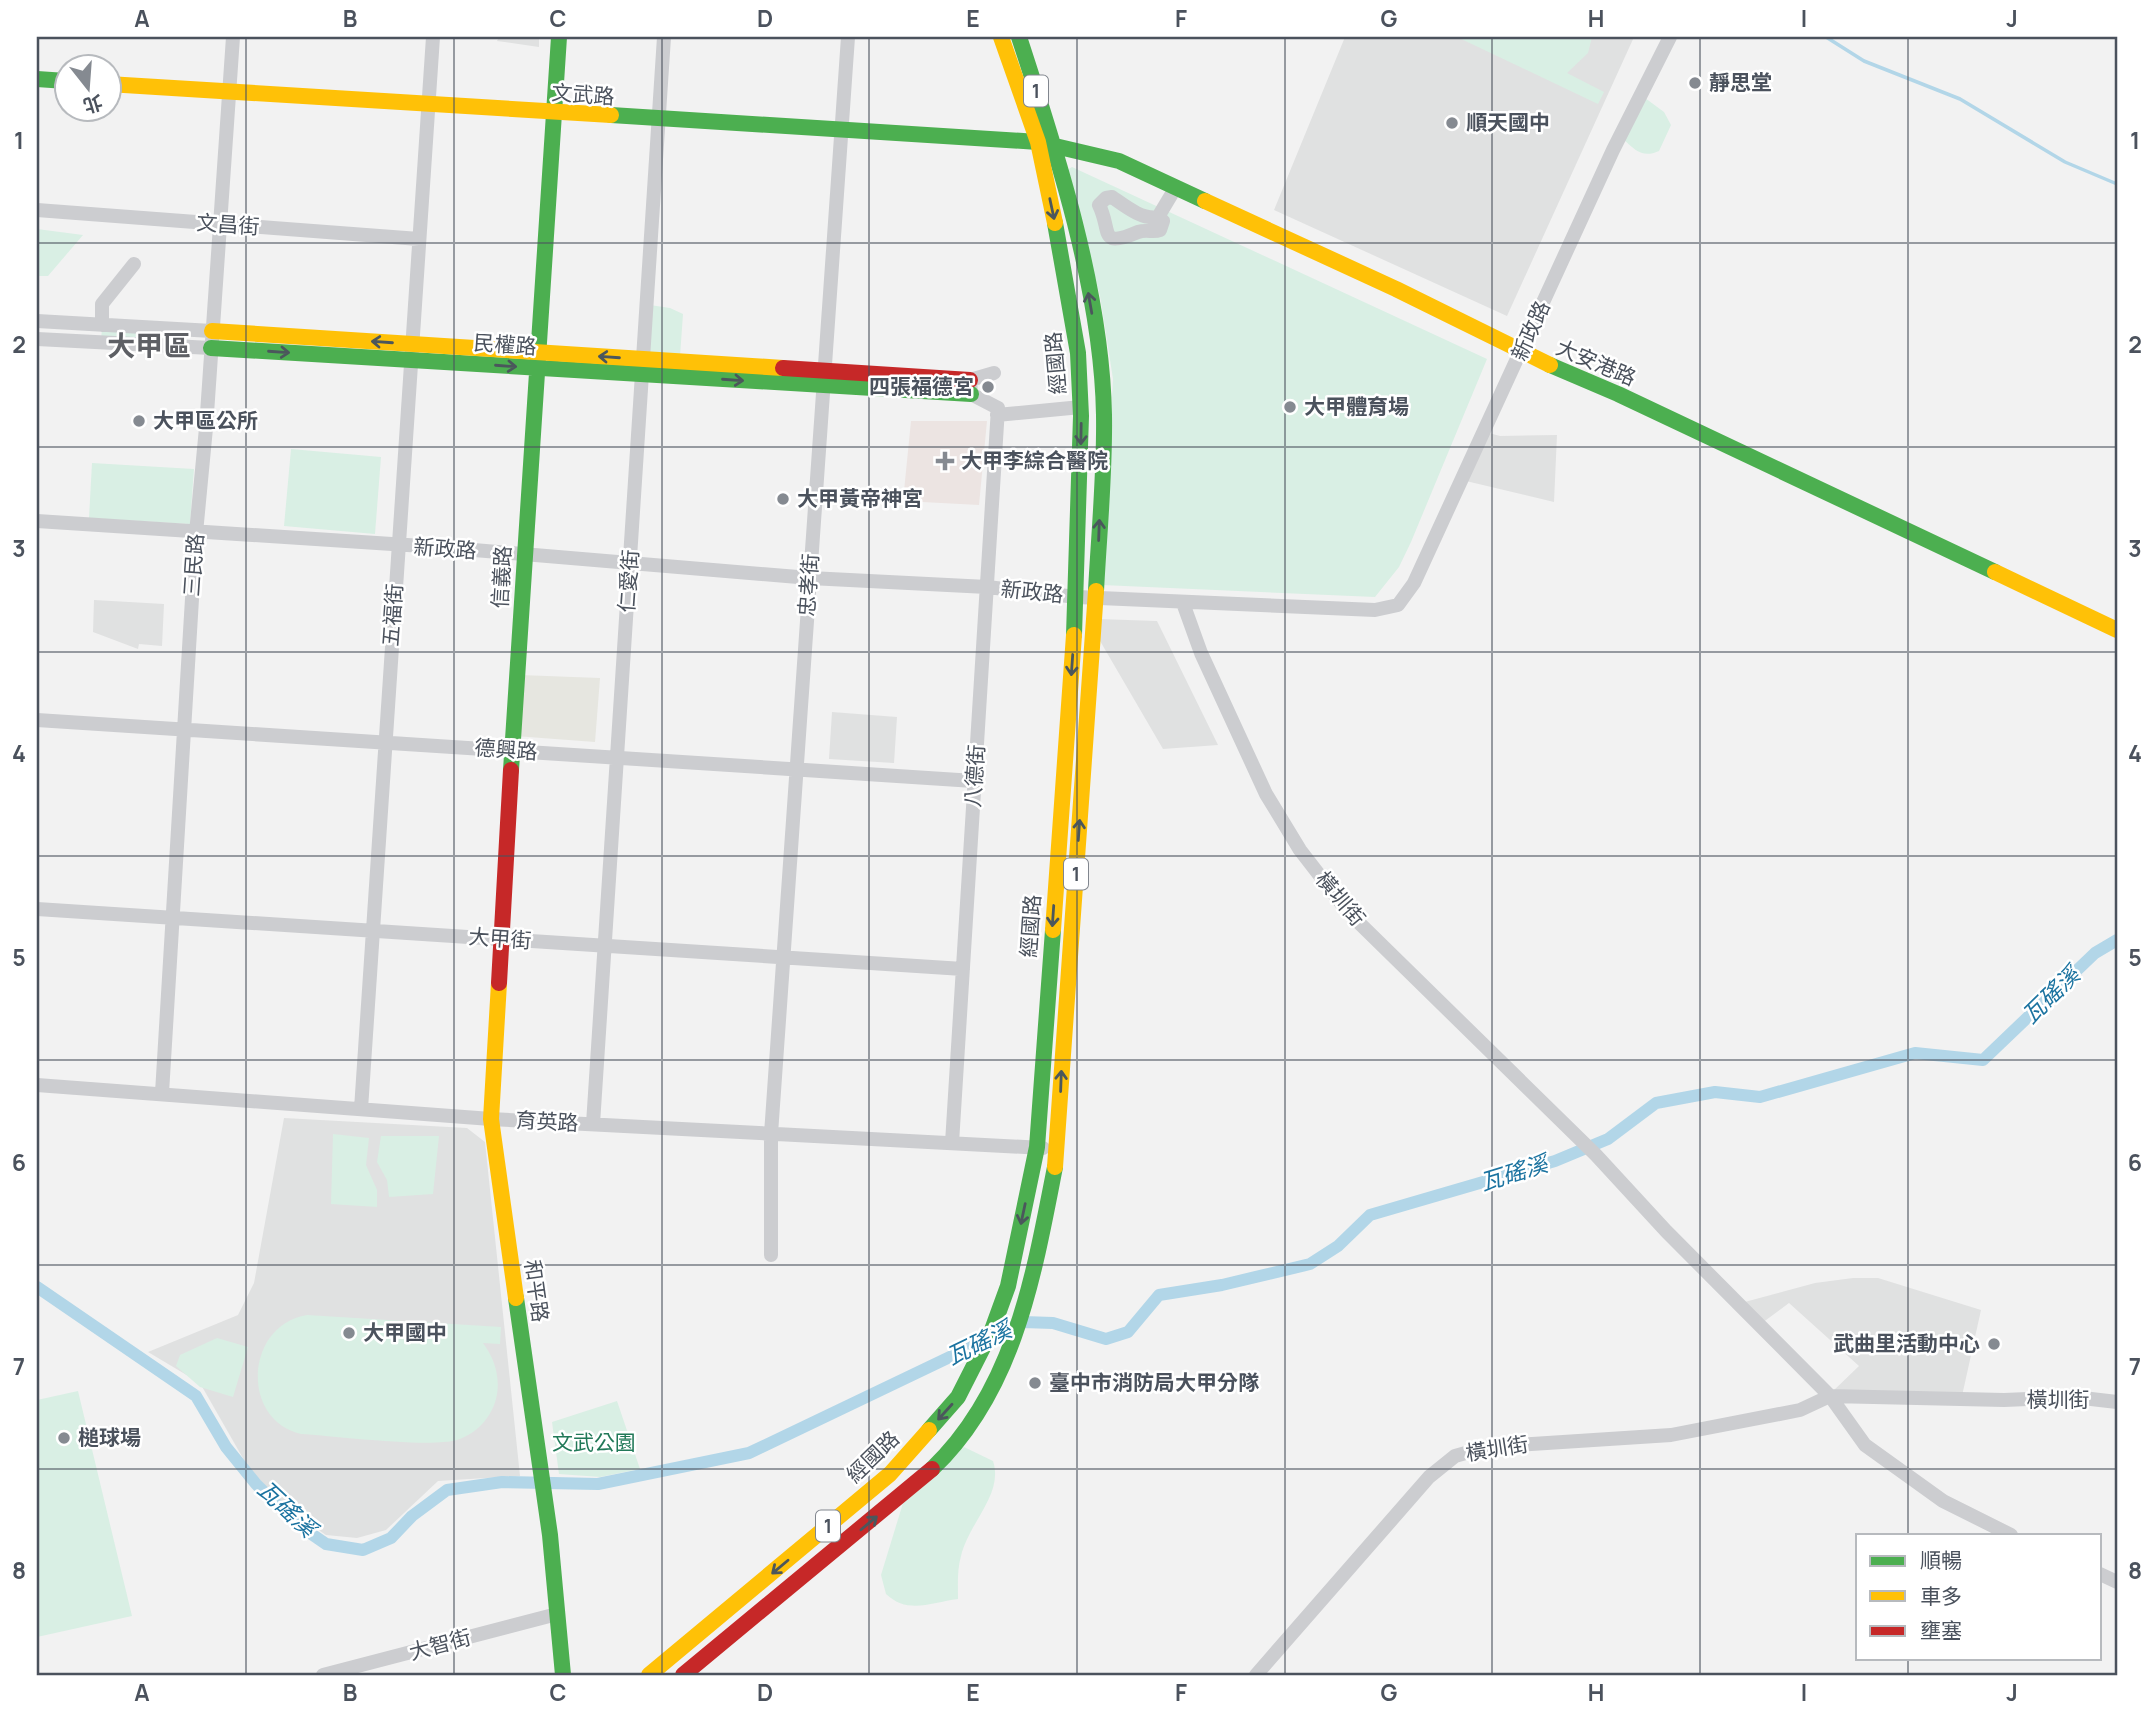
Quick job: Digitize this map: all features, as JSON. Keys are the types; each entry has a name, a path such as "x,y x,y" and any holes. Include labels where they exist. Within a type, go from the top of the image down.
{"main road":[{"name":"信義路","path":"491,1119 524,555 559,37"},
{"name":"經國路","path":"649,1675 890,1474 958,1397 981,1354 1009,1286 1037,1147 1077,597 1080,407 1078,353 1068,284 1038,142 1001,37"},
{"name":"經國路","path":"683,1675 911,1489 954,1448 982,1402 1025,1314 1058,1150 1063,1045 1096,598 1104,414 1097,345 1086,278 1054,145 1018,37"},
{"name":"文武路","path":"122,85 1054,145"},
{"name":"大安港路","path":"1054,145 1119,161 1396,289 1521,353 1618,394 2117,630"},
{"name":"民權路","path":"211,340 971,387"},
{"name":"和平路","path":"491,1119 557,1614"},
{"path":"557,1614 563,1675"}],"street":[{"name":"三民路","path":"162,1093 196,533 233,37"},
{"name":"五福街","path":"361,1109 433,37"},
{"name":"仁愛街","path":"593,1125 664,37"},
{"name":"忠孝街","path":"771,1255 771,1134 848,37"},
{"name":"新政路","path":"37,521 810,578 987,587 1077,597 1375,610 1398,605 1415,583 1613,150 1670,37"},
{"path":"1153,221 1175,187"},
{"name":"文昌街","path":"37,210 419,239"},
{"path":"89,342 102,304 134,264"},
{"name":"民權路","path":"37,321 94,324 211,340"},
{"name":"民權路","path":"37,339 89,342 211,340"},
{"path":"994,373 971,387 998,411 1080,407"},
{"path":"998,411 1055,404"},
{"name":"八德街","path":"952,1143 998,411"},
{"name":"橫圳街","path":"1184,603 1201,653 1266,794 1300,850 1348,912 1461,1020 1576,1139 1596,1155 1666,1231 1830,1396"},
{"name":"德興路","path":"37,720 974,781"},
{"name":"大甲街","path":"37,909 963,969"},
{"name":"育英路","path":"37,1085 491,1119 1058,1150"},
{"path":"1830,1396 1865,1445 1943,1501 2009,1534"},
{"name":"橫圳街","path":"1256,1675 1429,1477 1455,1456 1487,1447 1671,1435 1800,1410 1830,1396 2004,1400 2074,1397 2117,1402"},
{"name":"大智街","path":"323,1675 557,1614"}],"shaded area":[{"path":"499,37 539,37 539,47 497,41"},
{"name":"順天國中","path":"1345,37 1634,37 1507,316 1274,210"},
{"name":"大甲李綜合醫院","path":"911,421 987,421 979,505 903,501"},
{"path":"1489,433 1500,436 1557,435 1554,502 1466,481"},
{"path":"94,600 164,604 162,646 139,644 138,649 93,632"},
{"path":"1098,619 1157,621 1218,745 1163,749 1096,634"},
{"path":"520,675 600,678 595,742 515,736"},
{"path":"832,712 897,717 894,763 829,759"},
{"name":"大甲國中","path":"284,1118 467,1128 485,1142 520,1476 438,1481 386,1530 357,1538 326,1535 285,1507 248,1467 200,1383 148,1352 238,1315 254,1283"},
{"path":"1878,1278 1981,1310 1962,1396 1832,1392 1859,1366 1789,1303 1762,1323 1741,1303 1815,1283"}],"green space":[{"path":"1457,37 1592,37 1588,53 1567,73 1604,92 1598,104"},
{"path":"1645,98 1664,112 1671,125 1659,151 1648,154 1636,150 1624,140"},
{"name":"大甲體育場","path":"1072,167 1487,359 1411,542 1399,567 1375,597 1102,585 1113,379 1100,296 1067,170"},
{"path":"37,229 83,235 48,276 37,276"},
{"path":"650,305 670,308 683,314 680,356 646,353"},
{"path":"102,328 185,333 184,344 101,340"},
{"path":"291,449 381,457 375,534 284,526"},
{"path":"92,463 194,469 190,524 89,518"},
{"path":"333,1134 369,1138 366,1165 377,1190 377,1207 331,1204"},
{"path":"381,1136 439,1136 433,1194 389,1197 387,1180 377,1162"},
{"path":"307,1315 501,1327 500,1344 483,1343 494,1362 497,1377 496,1399 490,1413 470,1434 444,1442 404,1442 301,1434 281,1425 267,1411 260,1393 258,1373 262,1353 271,1336 286,1322"},
{"path":"217,1338 248,1347 233,1397 200,1387 176,1366 180,1355"},
{"path":"78,1391 132,1616 37,1637 37,1400"},
{"name":"文武公園","path":"617,1401 640,1469 600,1477 559,1474 552,1422"},
{"path":"964,1447 993,1461 995,1473 990,1497 961,1556 958,1599 921,1606 903,1604 886,1594 881,1575 903,1503"}],"waterway":[{"path":"1826,37 1864,61 1960,99 2065,162 2117,184"},
{"name":"瓦磘溪","path":"37,1287 196,1396 226,1447 256,1484 297,1524 326,1544 363,1550 391,1538 412,1516 447,1490 502,1482 598,1484 749,1453 1023,1322 1053,1323 1106,1339 1128,1332 1159,1295 1222,1285 1310,1264 1338,1246 1370,1215 1555,1161 1608,1139 1656,1103 1715,1092 1760,1097 1915,1053 1983,1060 2095,953 2117,940"}],"traffic: fast":[{"path":"511,770 559,37"},
{"path":"1019,37 1075,223 1095,320 1104,415 1096,591"},
{"path":"37,79 52,80"},
{"path":"611,115 1038,142 1119,161 1205,201"},
{"path":"1055,223 1078,353 1081,416 1074,635"},
{"path":"211,348 971,394"},
{"path":"1550,365 1618,394 1995,572"},
{"path":"929,1430 958,1397 992,1330 1008,1286 1037,1147 1053,930"},
{"path":"932,1469 960,1438 983,1404 1002,1367 1029,1289 1055,1167"},
{"path":"516,1298 550,1535 563,1675"}],"traffic: slow":[{"path":"1001,37 1038,142 1055,223"},
{"path":"122,85 611,115"},
{"path":"1205,201 1396,289 1550,365"},
{"path":"212,331 783,368"},
{"path":"1995,572 2117,630"},
{"path":"1055,1167 1096,591"},
{"path":"1053,930 1074,635"},
{"path":"499,983 491,1119 516,1298"},
{"path":"649,1675 890,1474 929,1430"}],"traffic: jam":[{"path":"783,368 970,380"},
{"path":"499,983 511,770"},
{"path":"683,1675 932,1469"}],"place":[{"name":"靜思堂","path":"1695,83"},
{"name":"順天國中","path":"1452,123"},
{"name":"四張福德宮","path":"988,387"},
{"name":"大甲體育場","path":"1290,407"},
{"name":"大甲區公所","path":"139,421"},
{"name":"大甲李綜合醫院","path":"945,461"},
{"name":"大甲黃帝神宮","path":"783,499"},
{"name":"大甲國中","path":"349,1333"},
{"name":"武曲里活動中心","path":"1994,1344"},
{"name":"臺中市消防局大甲分隊","path":"1035,1383"},
{"name":"槌球場","path":"64,1438"}],"district":[{"name":"大甲區","path":"149,346"}]}
